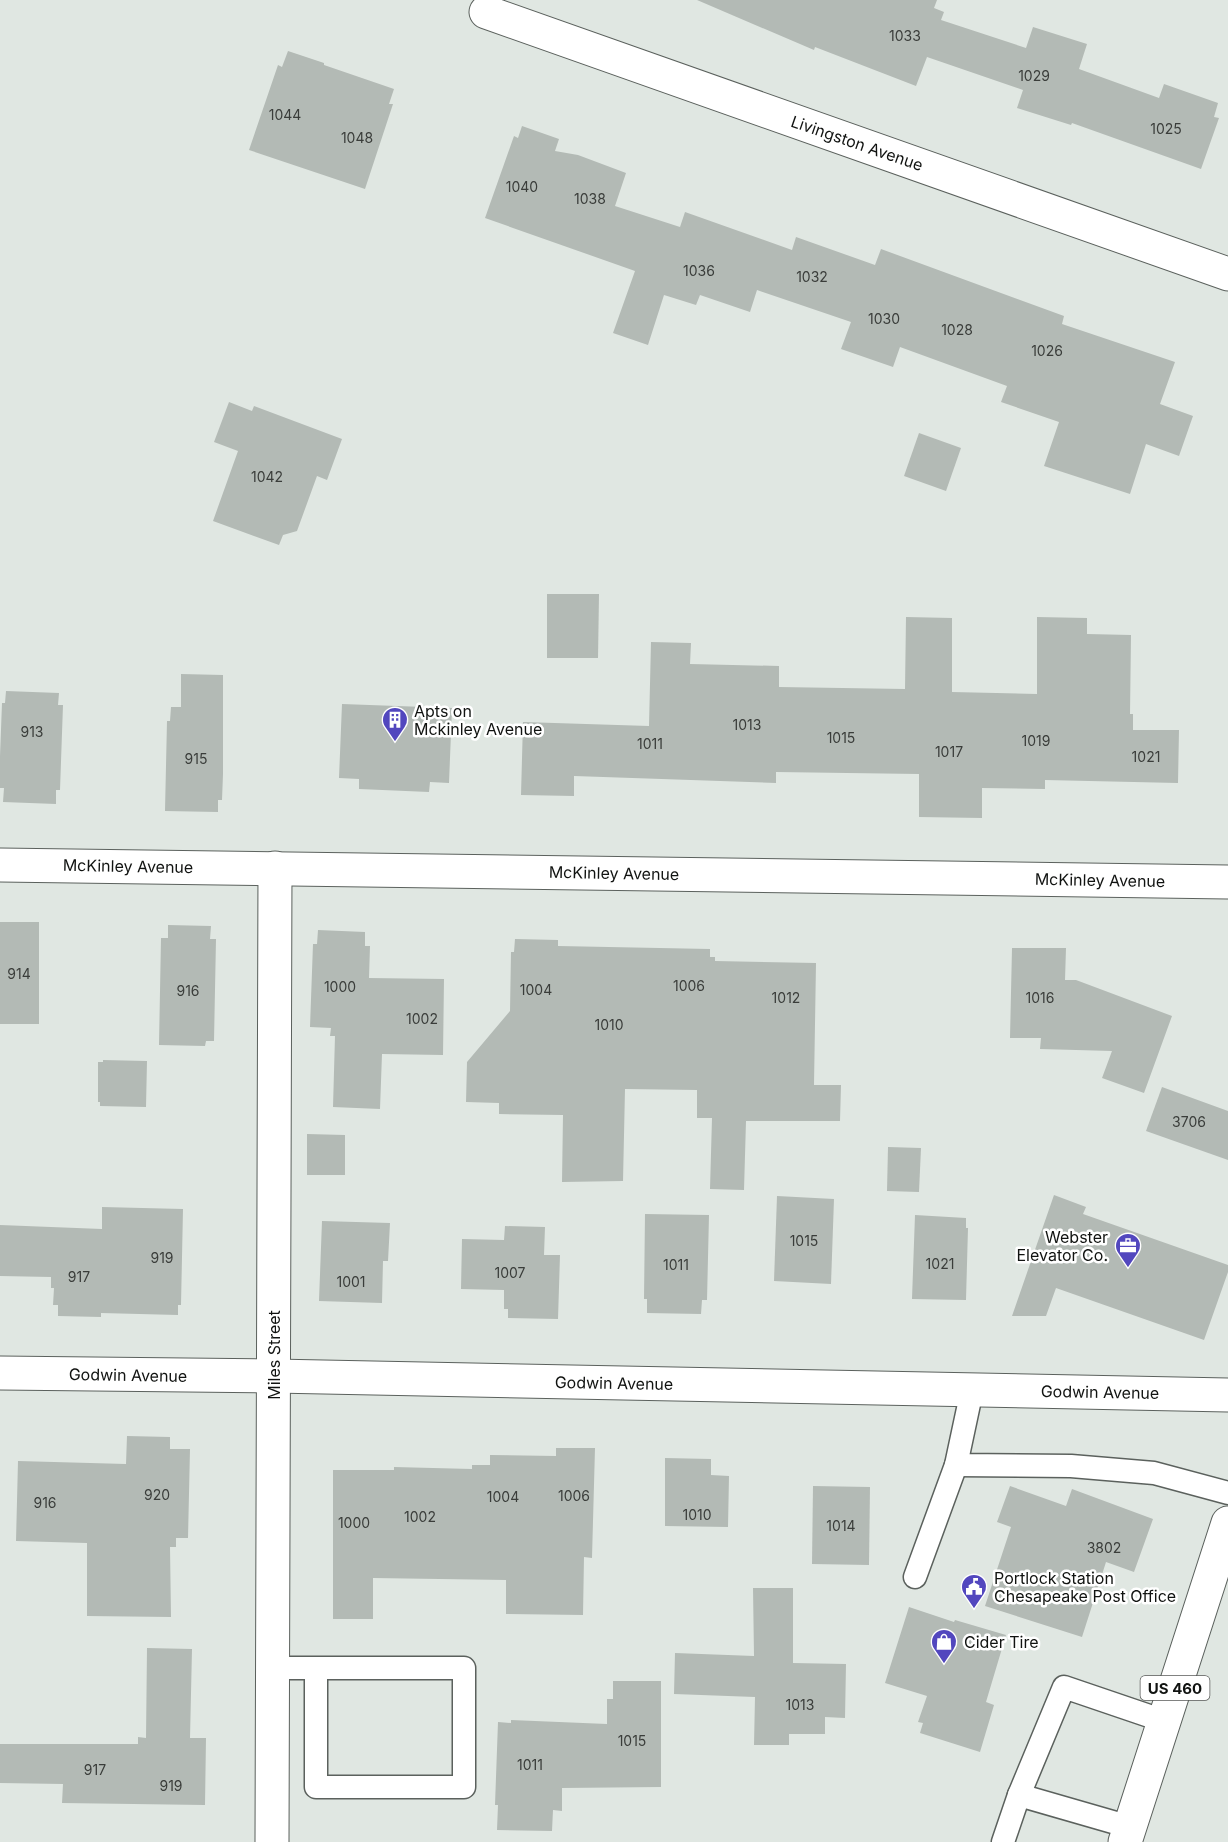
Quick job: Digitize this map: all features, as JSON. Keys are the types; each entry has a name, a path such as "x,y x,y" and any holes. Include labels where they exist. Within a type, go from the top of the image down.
{"street":[{"name":"Livingston Avenue","path":"486,12 1228,274"},
{"name":"McKinley Avenue","path":"0,865 275,867 1228,882"},
{"name":"Miles Street","path":"272,1842 275,867"},
{"name":"Godwin Avenue","path":"0,1373 274,1376 1228,1395"},
{"name":"US 460","path":"1128,1834 1228,1523"}],"lane":[{"path":"915,1577 956,1465 972,1390"},
{"path":"956,1465 1071,1466 1154,1473 1228,1493"},
{"path":"273,1668 316,1668 464,1668 464,1788 316,1787 316,1668"},
{"path":"1003,1842 1019,1795 1064,1687 1164,1721"},
{"path":"1019,1795 1128,1834"}],"building":[{"path":"697,0 937,0 934,8 944,12 941,20 1026,48 1033,27 1087,44 1079,69 1159,98 1164,84 1218,103 1214,117 1219,118 1201,169 1072,123 1071,125 1017,108 1023,90 927,57 916,86 815,47 814,50"},
{"path":"288,51 394,89 389,104 393,104 365,189 249,150 278,65 282,67"},
{"path":"522,126 559,139 555,151 578,155 626,173 615,206 680,227 685,212 792,250 796,237 875,265 881,249 1064,316 1062,324 1175,362 1160,404 1193,416 1179,456 1146,444 1130,494 1044,466 1059,422 1001,402 1007,386 900,347 893,367 841,349 851,322 757,290 750,312 700,295 696,305 664,295 648,345 613,333 635,271 485,218 514,136 518,138"},
{"path":"229,402 252,411 254,406 342,439 327,480 317,476 297,531 283,535 279,545 213,521 238,451 214,442"},
{"path":"919,433 961,448 946,491 904,476"},
{"path":"547,594 599,594 598,658 547,658"},
{"path":"906,617 952,618 952,692 1037,694 1037,617 1087,618 1087,634 1131,635 1130,714 1133,714 1133,730 1179,730 1178,783 1045,780 1045,789 982,788 982,818 919,817 919,774 776,772 776,783 574,776 574,796 521,795 523,722 649,726 651,642 691,643 690,664 779,666 779,687 905,689"},
{"path":"181,674 223,675 223,774 222,800 218,800 218,812 165,811 167,721 170,721 171,707 181,707"},
{"path":"6,691 59,693 58,705 63,705 60,790 56,790 56,804 3,802 4,788 0,788 0,756 2,703 5,703"},
{"name":"Apts on Mckinley Avenue","path":"342,704 452,708 449,783 430,782 429,792 359,789 359,779 339,778"},
{"path":"0,922 39,922 39,1024 0,1024"},
{"path":"168,925 211,926 210,939 216,939 214,1041 206,1041 205,1046 159,1045 161,938 168,938"},
{"path":"318,930 365,932 365,946 370,946 369,978 444,979 443,1055 382,1054 380,1109 333,1107 335,1036 330,1036 331,1028 310,1027 313,944 317,944"},
{"path":"515,939 558,940 558,946 710,949 710,957 715,957 715,961 816,963 814,1085 841,1085 840,1121 746,1121 744,1190 710,1189 712,1118 697,1118 697,1090 625,1089 623,1181 562,1182 563,1115 499,1114 499,1103 466,1102 467,1062 510,1011 511,952 514,952"},
{"path":"1012,948 1066,948 1065,980 1076,980 1172,1016 1144,1093 1102,1078 1112,1051 1040,1049 1041,1038 1010,1038"},
{"path":"103,1060 147,1061 146,1107 100,1106 98,1102 98,1062 103,1062"},
{"path":"1162,1087 1228,1111 1228,1160 1146,1131"},
{"path":"307,1134 345,1135 345,1175 307,1175"},
{"path":"888,1147 921,1148 919,1192 887,1191"},
{"name":"Webster Elevator Co.","path":"1054,1195 1086,1207 1083,1214 1228,1265 1228,1272 1204,1340 1056,1288 1046,1316 1012,1316"},
{"path":"777,1196 834,1199 831,1284 774,1281"},
{"path":"102,1207 183,1209 181,1305 178,1305 178,1315 101,1313 101,1317 58,1316 58,1305 53,1305 54,1288 51,1288 51,1277 0,1276 0,1225 102,1229"},
{"path":"645,1214 709,1215 707,1300 702,1300 701,1314 647,1313 647,1299 644,1299"},
{"path":"915,1215 966,1218 966,1228 968,1228 966,1300 912,1299"},
{"path":"322,1221 390,1223 388,1261 383,1261 382,1303 319,1301"},
{"path":"505,1226 545,1227 544,1255 560,1255 558,1319 508,1318 508,1309 504,1309 504,1290 461,1289 462,1239 504,1240"},
{"path":"127,1436 170,1437 170,1449 190,1449 188,1538 176,1538 176,1547 170,1547 171,1617 87,1616 87,1543 16,1541 18,1461 126,1464"},
{"path":"556,1448 595,1448 592,1558 584,1557 583,1615 506,1614 506,1580 373,1578 373,1619 333,1619 333,1470 394,1470 394,1467 472,1469 472,1465 490,1465 490,1455 556,1456"},
{"path":"665,1458 711,1459 711,1475 729,1476 728,1527 665,1526"},
{"path":"813,1486 870,1487 869,1565 812,1564"},
{"path":"1010,1486 1066,1506 1072,1489 1153,1519 1134,1572 1106,1562 1082,1637 985,1606 1011,1527 997,1522"},
{"path":"753,1588 793,1588 793,1663 846,1664 845,1718 825,1717 825,1734 789,1734 789,1745 754,1745 755,1697 674,1694 675,1653 754,1656"},
{"name":"Cider Tire","path":"909,1607 954,1622 955,1620 1006,1635 986,1702 994,1705 980,1752 920,1733 923,1723 918,1722 927,1696 885,1683"},
{"path":"147,1648 192,1649 190,1738 206,1738 205,1805 62,1803 63,1784 0,1783 0,1744 138,1744 138,1737 146,1738"},
{"path":"613,1681 661,1681 661,1787 562,1788 562,1811 553,1810 552,1831 497,1830 498,1805 495,1805 498,1722 511,1723 511,1720 607,1724 607,1699 613,1699"}],"place":[{"name":"Apts on Mckinley Avenue","path":"395,743"},
{"name":"Webster Elevator Co.","path":"1128,1269"},
{"name":"Portlock Station Chesapeake Post Office","path":"974,1610"},
{"name":"Cider Tire","path":"944,1665"}]}
